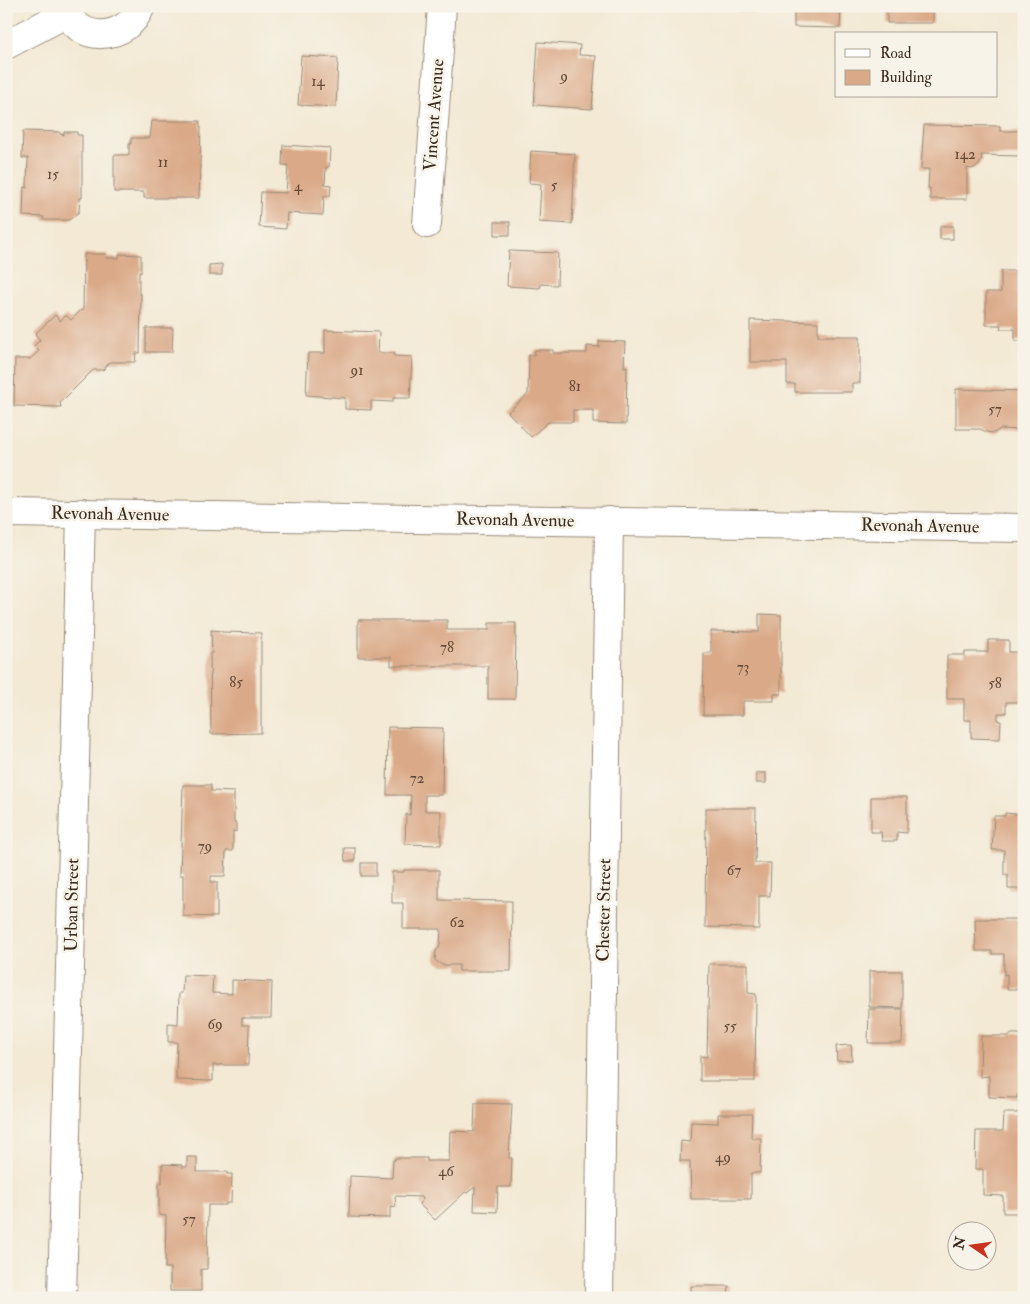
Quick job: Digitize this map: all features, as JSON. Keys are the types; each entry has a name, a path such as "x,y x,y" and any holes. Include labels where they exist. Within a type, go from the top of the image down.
{"street":[{"path":"6,45 66,9 77,25 90,33 105,35 120,31 133,21 141,6"},
{"name":"Vincent Avenue","path":"427,224 442,6"},
{"name":"Revonah Avenue","path":"6,512 1024,528"},
{"name":"Urban Street","path":"62,1298 81,513"},
{"name":"Chester Street","path":"599,1298 609,521"}],"building":[{"path":"741,6 841,6 840,28 794,27 794,11 740,11"},
{"path":"887,6 986,6 986,9 933,8 933,23 887,23"},
{"path":"538,42 580,45 579,55 596,56 592,109 534,105"},
{"path":"301,56 338,58 336,107 298,105"},
{"path":"152,121 200,121 199,198 144,198 144,192 114,192 114,155 129,155 131,138 150,138"},
{"path":"924,125 1000,126 1000,131 1022,131 1024,133 1024,153 1020,153 1020,156 981,155 982,160 978,166 972,169 967,168 967,199 930,199 930,188 928,188 929,169 921,169"},
{"path":"23,131 60,132 60,134 64,135 64,132 77,132 77,135 82,135 82,198 80,198 79,212 69,220 43,220 44,217 23,216 24,187 27,188 28,158 22,158"},
{"path":"283,145 330,148 329,167 326,167 325,184 331,185 330,196 324,196 323,215 287,213 286,229 259,227 261,192 286,193 288,165 282,165"},
{"path":"531,151 575,154 572,224 539,222 541,184 529,183"},
{"path":"495,222 510,222 510,235 495,235"},
{"path":"940,226 953,226 953,239 940,239"},
{"path":"509,251 558,253 557,285 541,284 540,288 507,286"},
{"path":"84,254 107,254 106,258 119,258 119,254 141,255 141,273 139,272 139,294 141,294 140,353 136,353 135,362 110,362 103,370 93,370 60,403 61,407 14,406 15,359 30,359 39,351 34,346 40,340 35,334 55,315 60,321 66,315 71,320 83,310"},
{"path":"222,264 222,275 209,275 209,265"},
{"path":"1001,271 1024,271 1024,341 1015,341 1015,329 1000,329 1001,325 986,325 986,292 1001,292"},
{"path":"750,320 818,322 818,336 860,336 860,383 852,383 852,392 795,392 795,384 787,384 787,362 750,362"},
{"path":"146,328 173,328 172,352 146,352"},
{"path":"325,330 379,332 378,353 394,353 394,356 412,357 410,398 393,398 393,402 371,401 371,410 345,409 345,398 306,395 308,353 325,353"},
{"path":"599,341 625,342 624,367 627,366 626,424 593,423 593,410 573,410 573,422 548,422 531,437 508,412 528,394 529,355 534,355 535,350 553,350 553,353 587,353 587,346 599,347"},
{"path":"956,389 1023,391 1023,430 1000,429 994,433 980,429 956,429"},
{"path":"759,614 781,615 781,694 774,694 774,701 743,701 743,715 703,715 704,653 711,653 711,631 759,632"},
{"path":"358,620 447,620 447,630 489,630 489,623 516,623 515,699 488,699 488,666 391,666 391,657 358,657"},
{"path":"211,630 261,633 261,733 211,734"},
{"path":"988,640 1009,640 1009,652 1024,652 1024,702 1006,702 1006,713 998,713 998,721 1001,721 1000,739 971,738 971,720 964,720 964,699 947,699 947,655 965,655 965,652 988,652"},
{"path":"388,727 443,728 442,795 425,795 425,811 441,811 441,845 405,844 406,814 410,815 411,795 387,795"},
{"path":"756,773 766,773 766,783 756,783"},
{"path":"183,785 211,785 211,791 234,792 234,823 236,823 236,832 233,831 233,851 226,851 225,876 211,876 211,882 217,882 217,917 183,916 183,875 180,875"},
{"path":"871,797 907,797 907,833 897,832 897,841 882,841 881,832 871,832"},
{"path":"706,808 756,808 755,863 771,863 770,896 759,896 759,929 705,927"},
{"path":"1005,813 1024,815 1024,889 1008,889 1008,875 1004,875 1004,850 992,850 994,816 1005,816"},
{"path":"344,848 355,848 355,861 345,861"},
{"path":"361,863 376,863 376,876 361,876"},
{"path":"404,870 439,870 439,900 512,901 511,971 459,971 459,965 442,965 435,960 436,951 440,946 441,929 403,929 403,903 392,903 392,872 404,872"},
{"path":"975,919 1024,919 1024,989 1007,989 1007,974 1004,975 1004,954 992,954 992,951 976,951"},
{"path":"709,964 748,964 748,993 756,994 755,1081 700,1081 700,1056 707,1057"},
{"path":"869,971 902,971 902,1008 869,1007"},
{"path":"183,975 213,976 212,993 232,994 232,980 272,982 271,1018 242,1018 242,1025 249,1025 248,1065 213,1065 213,1081 176,1080 177,1042 168,1042 168,1023 178,1024 179,993 182,993"},
{"path":"869,1009 903,1009 902,1043 868,1043"},
{"path":"1010,1034 1024,1034 1024,1095 1017,1095 1017,1098 989,1097 989,1076 980,1077 981,1036 1010,1036"},
{"path":"851,1045 852,1060 837,1061 836,1046"},
{"path":"475,1103 512,1104 509,1158 512,1158 511,1187 498,1187 497,1212 474,1211 475,1187 467,1193 465,1192 435,1220 419,1204 423,1199 422,1197 395,1196 396,1207 390,1208 390,1218 349,1217 350,1176 392,1178 393,1160 395,1158 427,1158 427,1161 449,1161 450,1131 474,1132"},
{"path":"1018,1111 1024,1111 1024,1213 1003,1213 1003,1196 983,1195 983,1169 975,1169 976,1131 1003,1131 1004,1113 1018,1113"},
{"path":"718,1114 752,1114 751,1138 761,1138 760,1173 751,1173 751,1199 691,1199 690,1161 680,1161 681,1141 690,1142 691,1122 718,1123"},
{"path":"187,1157 197,1157 197,1172 227,1172 227,1174 232,1174 231,1203 226,1203 226,1205 208,1205 207,1269 201,1269 201,1291 170,1291 170,1268 165,1268 166,1216 159,1215 159,1183 162,1183 162,1164 187,1167"},
{"path":"691,1286 729,1286 728,1298 691,1298"}]}
